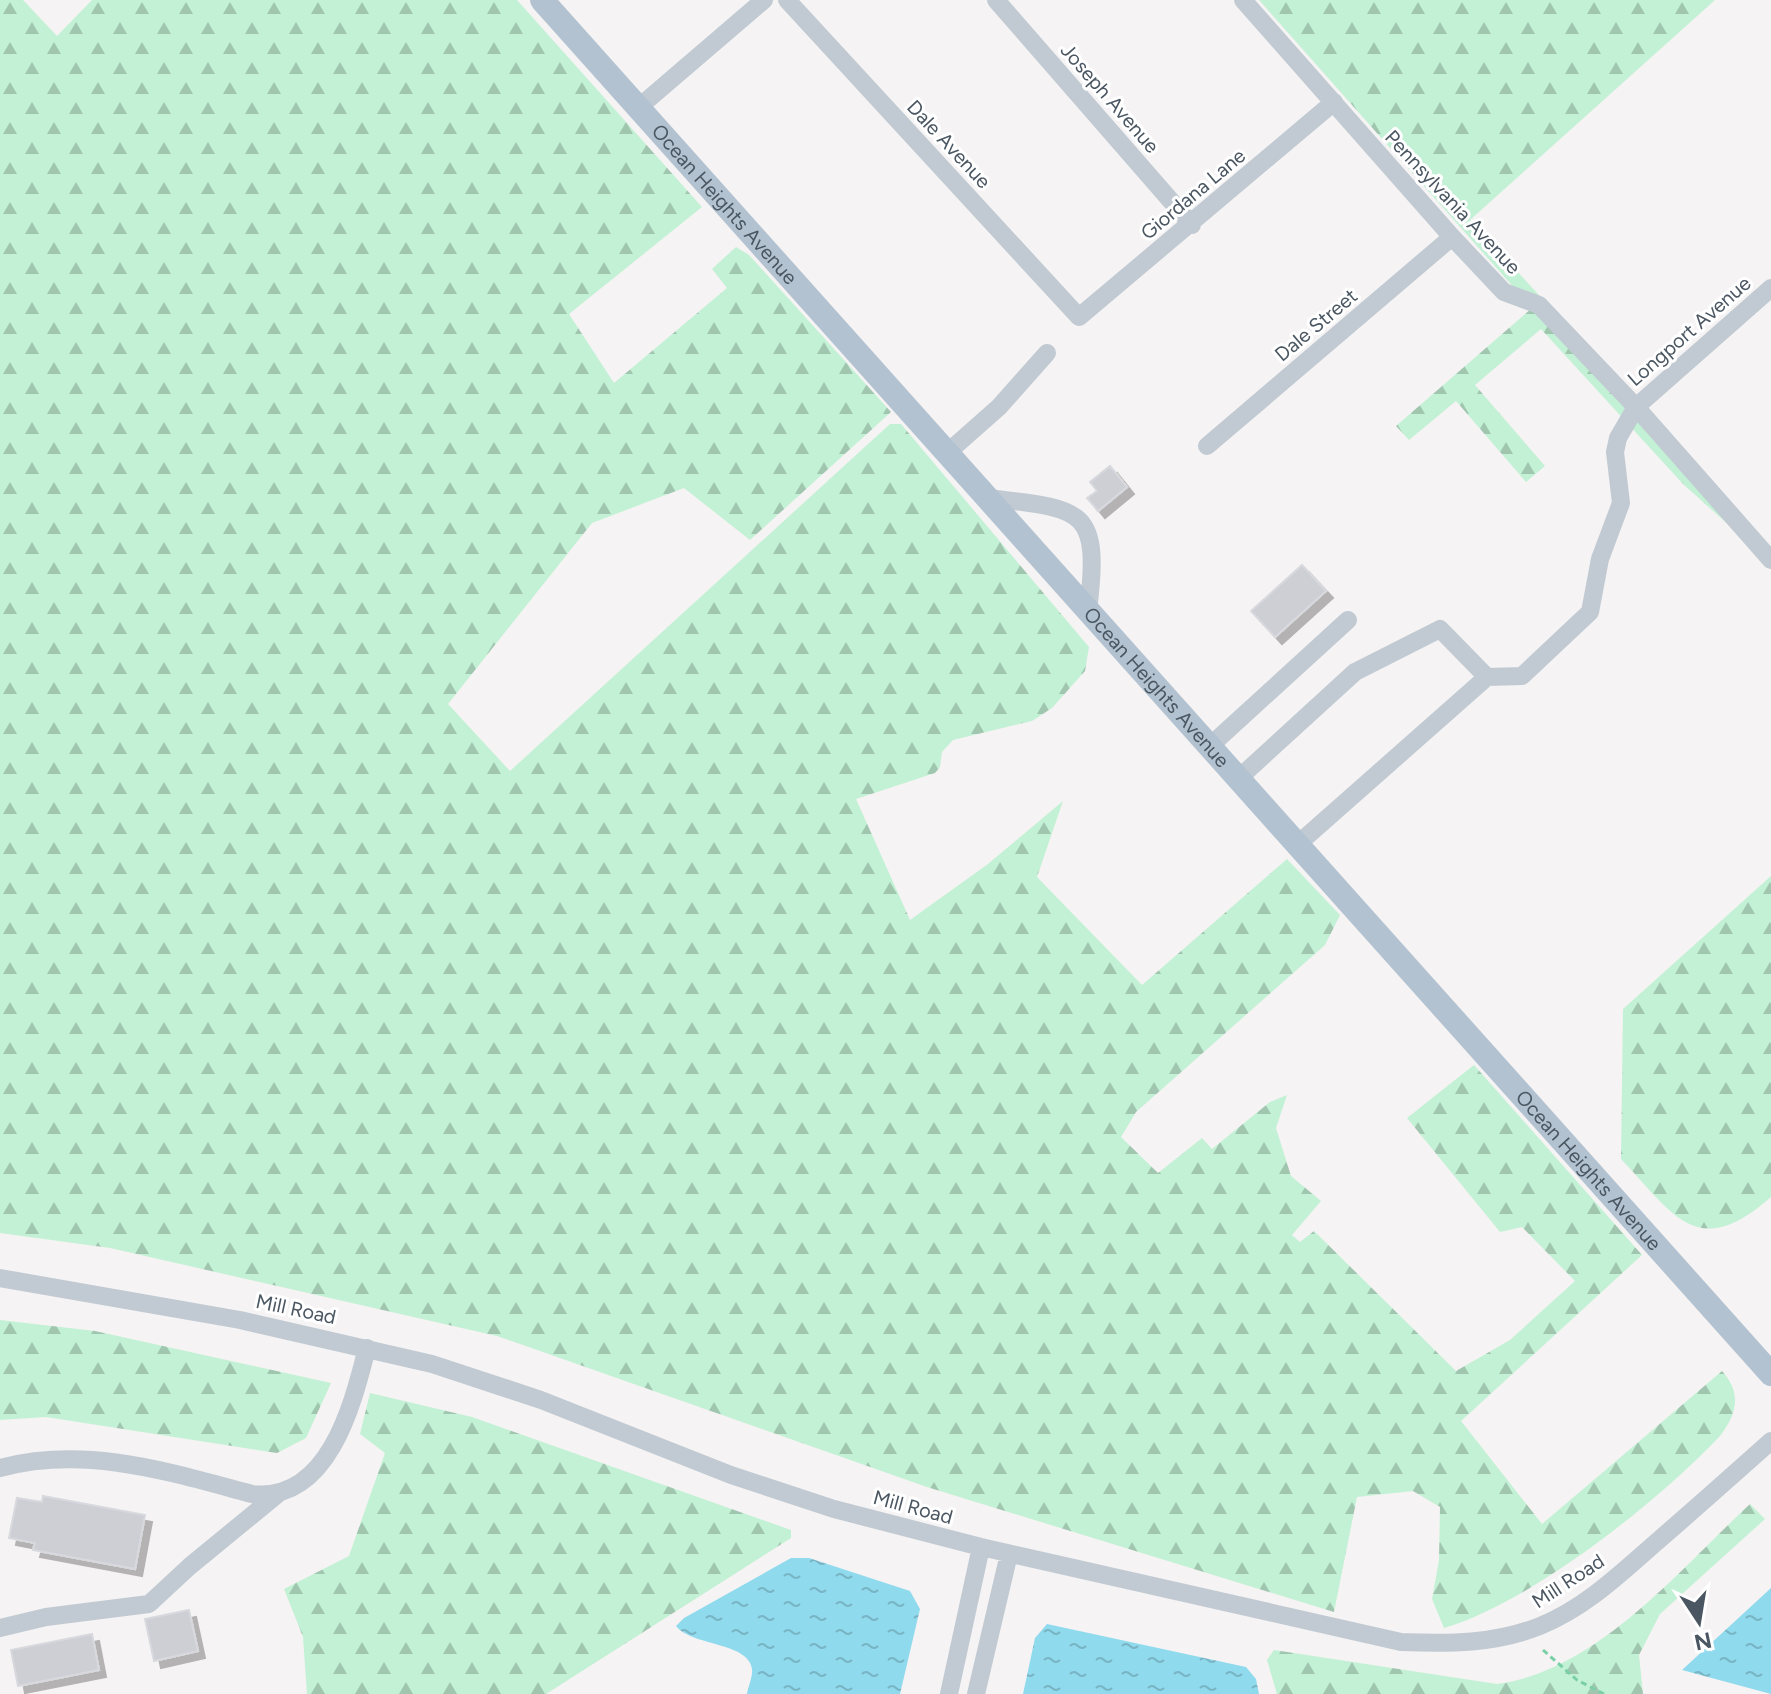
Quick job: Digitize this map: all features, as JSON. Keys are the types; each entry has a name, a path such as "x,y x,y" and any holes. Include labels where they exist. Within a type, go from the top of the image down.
{"main road":[{"name":"Ocean Heights Avenue","path":"542,0 1771,1374"}],"street":[{"path":"638,108 764,0"},
{"name":"Dale Avenue","path":"787,0 1079,317"},
{"name":"Joseph Avenue","path":"996,0 1192,225"},
{"name":"Pennsylvania Avenue","path":"1243,0 1452,237 1504,292 1539,305 1636,407 1771,560"},
{"name":"Giordana Lane","path":"1079,317 1192,225 1334,102"},
{"name":"Dale Street","path":"1207,446 1452,237"},
{"name":"Longport Avenue","path":"1636,407 1771,288"},
{"path":"947,453 999,407 1047,353"},
{"path":"1298,844 1487,677 1522,676 1590,612 1604,546 1621,503 1615,452 1618,438 1636,407"},
{"path":"988,498 1062,508 1083,523 1094,555 1088,611"},
{"path":"1210,746 1348,620"},
{"path":"1239,778 1355,672 1440,629 1487,677"},
{"name":"Mill Road","path":"0,1278 185,1309 367,1348 502,1386 799,1498 1009,1554 1380,1639 1459,1645 1540,1626 1574,1608 1613,1581 1771,1441"},
{"path":"0,1628 46,1617 149,1604 190,1566 285,1489 310,1474 326,1456 349,1414 367,1348"},
{"path":"0,1468 31,1461 78,1457 117,1462 257,1494 285,1489"},
{"path":"949,1694 981,1547"},
{"path":"976,1694 1009,1554"}],"path":[{"path":"1543,1650 1577,1680 1604,1694"}],"green space":[{"path":"0,0 23,0 57,36 92,0 517,0 702,207 569,314 614,383 727,288 712,269 736,247 749,255 891,412 750,540 684,488 592,523 448,704 510,771 890,424 901,424 1089,647 1085,671 1052,708 1032,721 953,740 942,752 940,767 935,773 856,799 910,920 988,864 1063,801 1037,877 1142,985 1287,859 1340,915 1325,945 1136,1112 1121,1137 1158,1173 1202,1138 1212,1149 1270,1102 1287,1095 1276,1128 1291,1176 1321,1201 1292,1235 1300,1242 1314,1231 1456,1371 1510,1340 1575,1281 1522,1227 1500,1232 1407,1118 1474,1065 1642,1255 1461,1421 1542,1524 1722,1371 1733,1387 1735,1404 1720,1436 1628,1519 1553,1574 1515,1597 1444,1628 1432,1599 1439,1560 1440,1507 1413,1491 1357,1497 1334,1612 927,1487 497,1336 110,1248 0,1233"},
{"path":"1259,0 1715,0 1470,220 1771,548 1771,563 1683,484 1541,329 1475,385 1545,466 1526,482 1456,401 1409,440 1396,426 1532,308"},
{"path":"1771,876 1771,1197 1745,1216 1724,1226 1705,1228 1688,1223 1672,1213 1621,1159 1623,1009"},
{"path":"0,1320 95,1331 331,1383 306,1438 277,1453 46,1417 0,1420"},
{"path":"370,1393 472,1417 791,1530 791,1538 546,1694 307,1694 303,1637 284,1589 349,1556 385,1453 360,1434"},
{"path":"1750,1504 1765,1519 1660,1614 1639,1655 1643,1694 1277,1694 1267,1660 1274,1650 1497,1684 1534,1675 1569,1660 1634,1614"}],"water":[{"path":"791,1558 809,1558 910,1591 920,1609 900,1694 747,1694 752,1672 748,1660 731,1649 694,1637 676,1626 684,1618"},
{"path":"1771,1588 1771,1694 1682,1670"},
{"path":"1047,1624 1246,1667 1256,1679 1259,1694 1023,1694 1035,1638"}],"building":[{"path":"1110,466 1127,487 1098,511 1087,498 1097,491 1090,482"},
{"path":"1302,565 1326,591 1275,637 1251,611"},
{"path":"43,1496 145,1515 135,1569 33,1550 35,1543 9,1538 17,1498 42,1502"},
{"path":"189,1610 198,1651 154,1661 145,1619"},
{"path":"92,1634 99,1670 18,1686 11,1650"}]}
